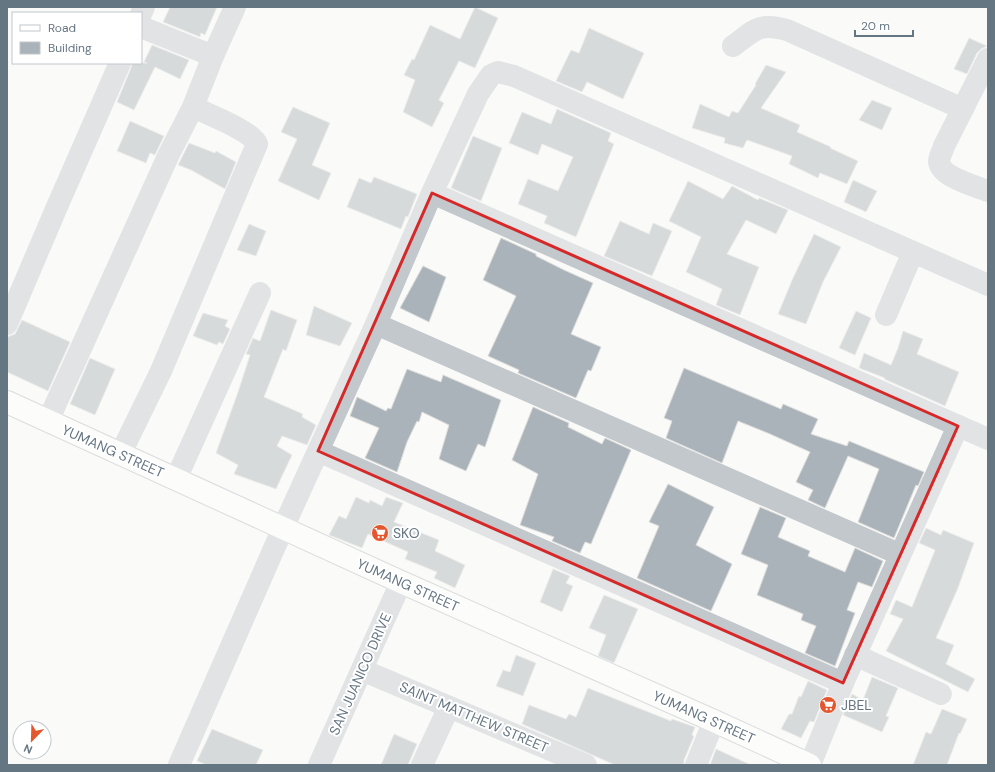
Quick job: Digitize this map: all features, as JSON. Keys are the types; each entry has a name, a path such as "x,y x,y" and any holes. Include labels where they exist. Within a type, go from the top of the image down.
{"main road":[{"name":"YUMANG STREET","path":"7,402 120,455 810,765"}],"street":[{"path":"48,422 169,154 193,108 213,56 235,7"},
{"path":"733,46 758,27 776,26 963,109"},
{"path":"142,27 213,56"},
{"path":"988,59 944,146 939,161 942,168 948,174 959,180 988,191"},
{"path":"7,324 120,64"},
{"path":"179,765 283,528 376,324 432,193 478,94 491,75 498,72 514,76 988,285"},
{"path":"120,455 161,371 257,144 256,140 244,132 193,108"},
{"path":"432,193 988,439"},
{"path":"886,315 914,252"},
{"path":"176,479 260,293"},
{"path":"376,324 900,554"},
{"path":"810,765 843,683 958,426"},
{"path":"318,451 843,683"},
{"name":"SAN JUANICO DRIVE","path":"319,765 401,582"},
{"path":"856,656 942,694"},
{"name":"SAINT MATTHEW STREET","path":"362,670 586,765"},
{"path":"422,765 448,707"},
{"path":"696,765 714,721"}],"highlighted area":[{"path":"432,193 958,426 843,683 318,451"}],"building":[{"path":"170,7 217,7 205,35 201,33 200,37 163,22"},
{"path":"475,7 498,18 475,68 459,61 439,100 444,103 432,127 403,112 415,80 404,75 412,59 414,60 430,25 460,39"},
{"path":"589,28 644,53 623,99 587,82 582,92 556,81 571,50 579,53"},
{"path":"969,38 987,46 977,53 967,74 954,69"},
{"path":"152,45 189,60 180,79 155,67 134,110 117,102 132,64 147,63 144,62"},
{"path":"766,65 786,72 761,108 800,125 797,132 858,161 847,184 820,173 818,178 789,164 792,156 747,140 743,148 724,143 725,138 692,128 700,104 729,117 732,111 738,113 756,85 755,84"},
{"path":"872,100 892,108 882,130 859,120"},
{"path":"293,107 330,123 312,165 331,173 319,200 278,181 297,139 281,132"},
{"path":"557,109 611,133 608,141 614,144 576,237 544,223 547,216 518,204 528,179 558,191 573,157 542,144 538,155 509,143 522,112 551,124"},
{"path":"130,121 164,136 155,155 150,153 146,163 117,151"},
{"path":"473,136 502,148 481,201 451,188"},
{"path":"189,143 215,153 216,151 236,162 225,189 191,170 178,165"},
{"path":"374,177 417,194 408,217 406,216 401,229 347,207 359,178 371,183"},
{"path":"853,180 877,191 866,212 844,202"},
{"path":"688,181 723,199 732,186 758,200 759,198 788,210 776,234 746,220 727,254 759,267 740,315 716,305 722,289 686,272 701,237 669,221"},
{"path":"620,221 649,234 653,223 672,231 652,276 604,256"},
{"path":"249,224 266,231 256,256 237,250"},
{"path":"814,234 841,247 823,282 806,324 778,314"},
{"path":"501,238 593,283 571,334 601,347 591,371 588,370 576,398 518,373 519,370 488,356 516,296 483,280"},
{"path":"423,266 446,277 429,322 400,308"},
{"path":"314,306 352,323 340,346 306,335"},
{"path":"271,310 297,320 286,351 283,349 264,397 303,414 302,417 316,425 307,445 282,436 277,446 292,455 276,489 234,474 238,465 216,453 250,355 246,354 253,338 260,341"},
{"path":"856,311 871,318 855,355 839,348"},
{"path":"203,313 228,320 225,326 230,329 223,344 219,342 217,345 193,336"},
{"path":"22,320 70,342 48,391 7,372 7,337 15,334"},
{"path":"903,331 923,339 917,354 959,372 945,406 884,379 885,378 859,368 864,353 891,365"},
{"path":"90,358 115,369 95,415 70,404"},
{"path":"684,368 781,409 783,404 818,419 811,434 847,446 849,441 924,472 918,486 916,485 894,538 858,522 879,469 848,456 825,508 808,500 813,490 796,482 810,452 770,434 738,421 722,463 666,438 672,421 664,418"},
{"path":"407,369 441,382 443,375 501,400 485,447 478,444 466,471 439,459 449,425 422,412 419,422 417,421 407,442 397,472 365,458 379,428 350,416 357,397 386,411 388,408 391,409"},
{"path":"533,407 569,423 568,427 602,444 605,438 631,450 591,544 585,542 580,553 552,541 554,537 520,525 538,474 512,460"},
{"path":"668,484 714,507 696,545 732,564 711,611 637,578 659,526 649,522"},
{"path":"356,497 369,503 370,500 382,506 386,497 403,503 394,522 439,540 435,551 465,565 455,588 434,578 437,572 405,559 408,552 368,534 362,548 329,535 339,516 346,519"},
{"path":"760,507 786,518 778,537 810,551 808,556 845,572 855,548 883,561 872,587 858,582 847,610 855,613 835,666 805,653 816,626 801,620 803,614 757,595 768,565 741,554"},
{"path":"926,528 941,535 943,530 974,543 958,588 936,638 954,645 946,664 975,679 968,692 886,651 903,619 890,614 896,600 912,607 935,550 919,543"},
{"path":"553,569 570,576 566,583 573,586 562,612 540,602"},
{"path":"604,595 638,609 614,663 598,656 606,635 589,628"},
{"path":"516,655 536,663 523,696 496,686 503,670 510,672"},
{"path":"872,677 898,688 886,716 889,717 882,732 843,715 852,694 863,700"},
{"path":"808,681 827,690 814,722 810,721 801,738 781,729 789,714 792,714 799,696 801,697"},
{"path":"588,688 671,721 672,719 695,727 692,735 694,736 684,760 684,765 615,765 522,724 529,705 566,719 569,714 576,717"},
{"path":"942,709 967,719 960,734 959,733 947,765 913,765 926,732 931,734"},
{"path":"212,729 263,750 256,765 207,765 197,761"},
{"path":"394,734 417,744 408,765 381,765"},
{"path":"716,749 751,765 710,765"}],"place":[{"name":"SKO","path":"380,533"},
{"name":"JBEL","path":"828,705"}]}
